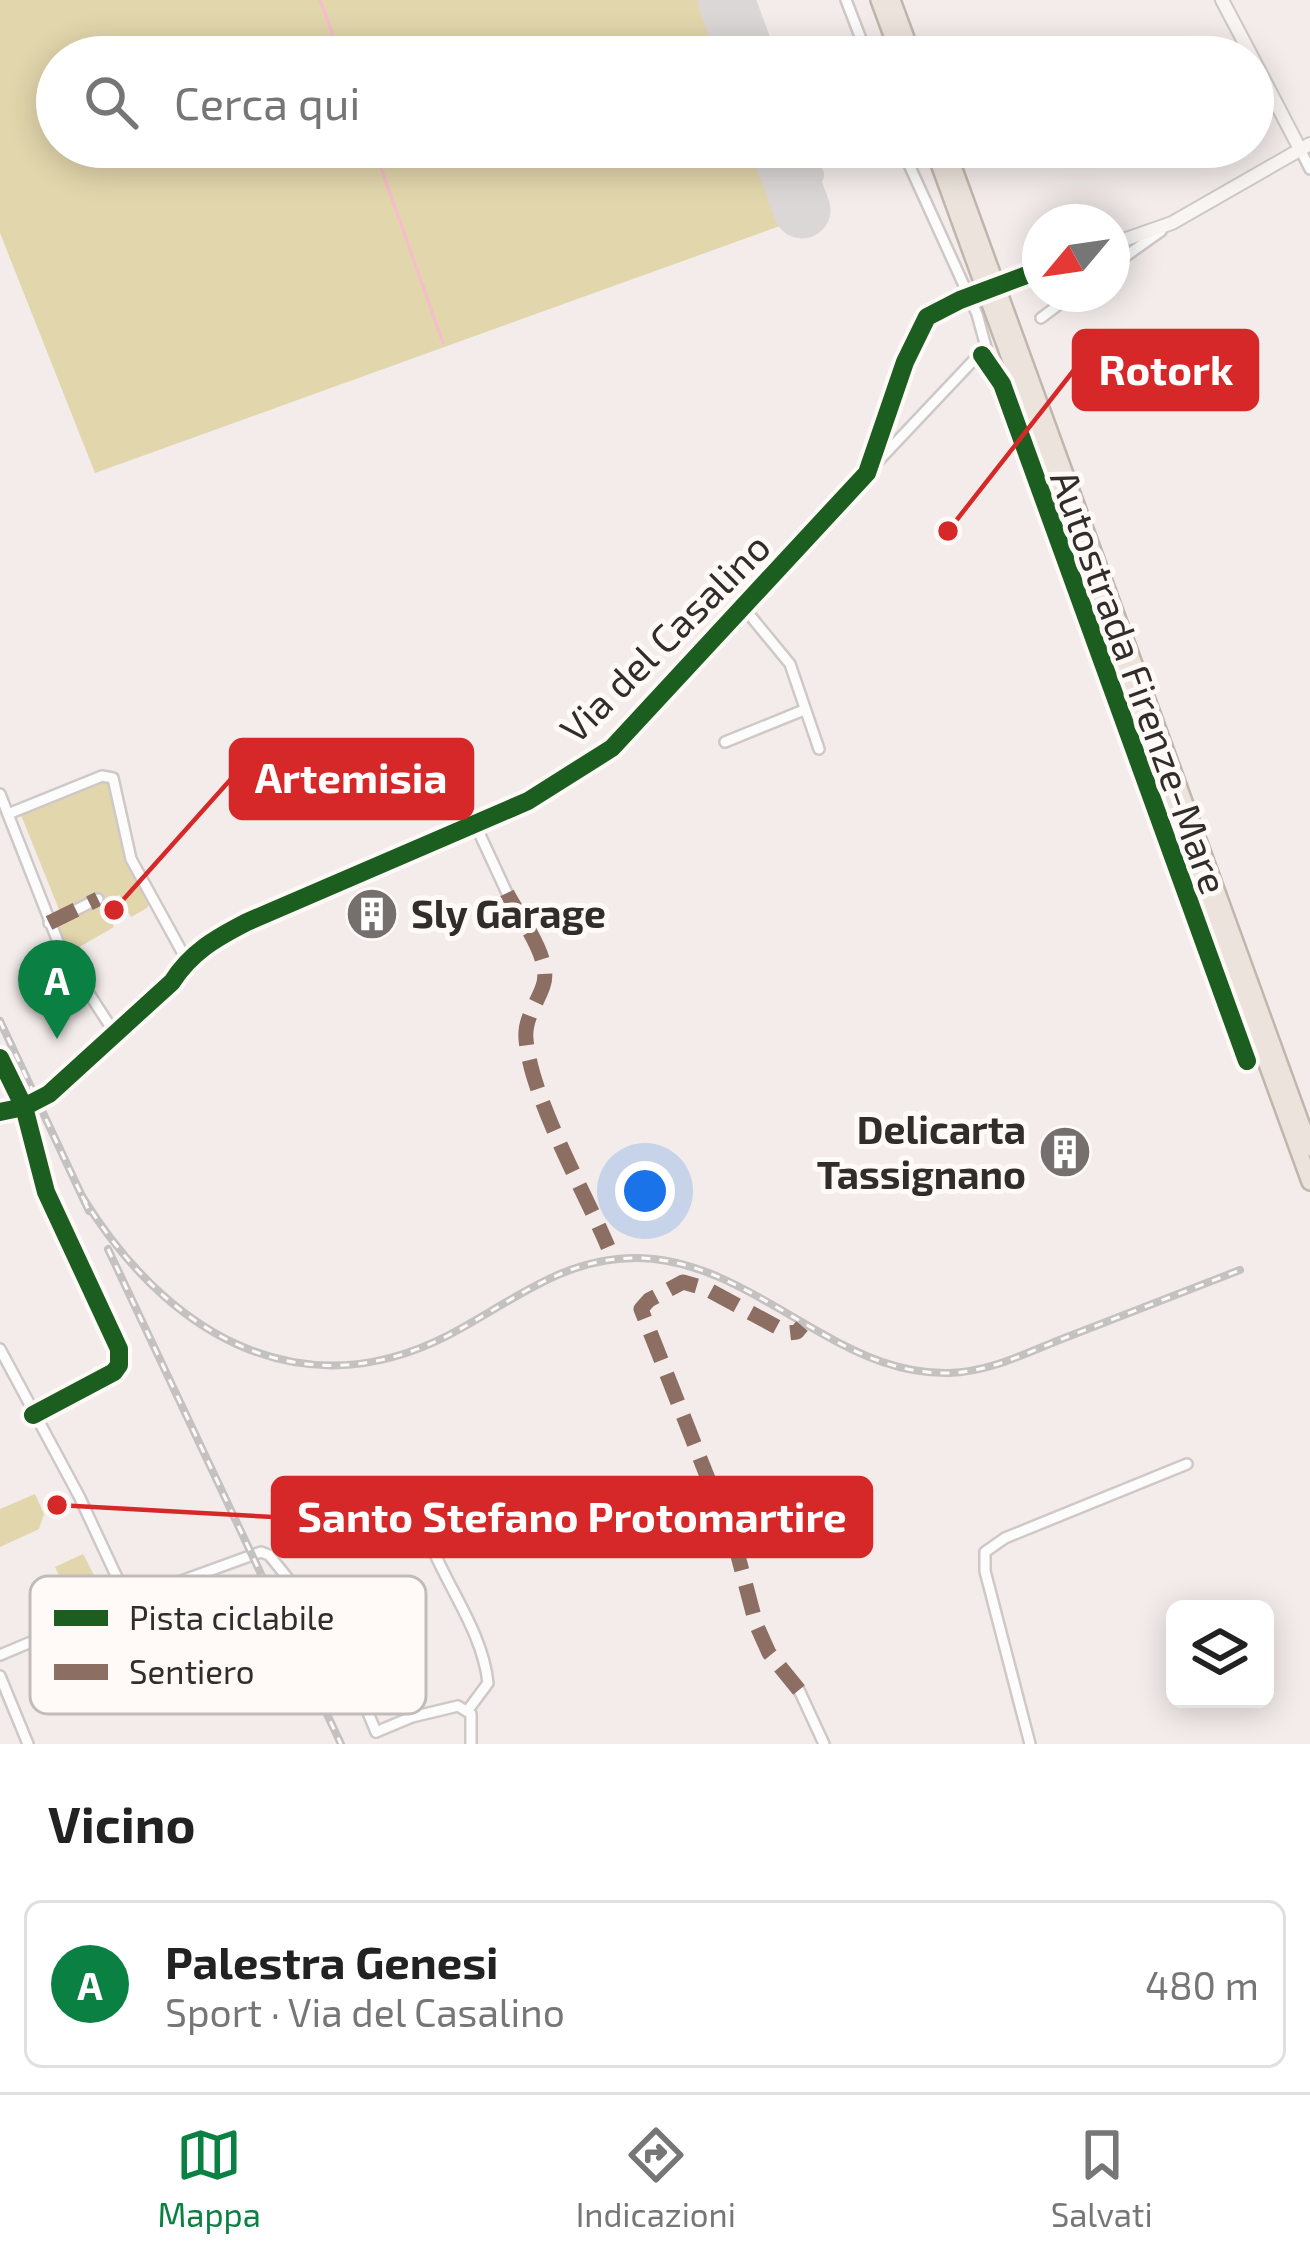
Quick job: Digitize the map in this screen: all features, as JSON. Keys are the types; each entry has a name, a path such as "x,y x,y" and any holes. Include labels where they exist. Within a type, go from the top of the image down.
{"highway":[{"path":"879,0 892,36"},
{"path":"892,0 905,36"},
{"name":"Autostrada Firenze-Mare","path":"941,168 1310,1181"},
{"name":"Autostrada Firenze-Mare","path":"954,168 1310,1148"}],"street":[{"path":"846,0 860,36"},
{"path":"1222,0 1241,36"},
{"path":"1274,95 1305,147 1310,169"},
{"path":"1274,165 1305,147"},
{"path":"868,473 982,355 986,342 911,168"},
{"path":"1130,253 1172,223 1268,168"},
{"path":"1130,238 1172,223"},
{"name":"Via del Casalino","path":"0,1112 49,1094 209,942 561,784 612,748 868,473 917,332 937,309 1022,277"},
{"path":"1041,317 1048,312"},
{"path":"982,355 1002,385 1247,1061"},
{"path":"744,608 788,659 819,749"},
{"path":"725,742 804,710"},
{"path":"8,814 102,776 113,778 131,859 187,961"},
{"path":"0,794 50,923 76,977 114,1032"},
{"path":"475,824 507,893"},
{"path":"50,923 98,899"},
{"path":"24,1107 46,1192 119,1349 114,1372 33,1415"},
{"path":"0,1348 116,1576"},
{"path":"1030,1744 985,1571 986,1552 1005,1538 1186,1464"},
{"path":"434,1552 486,1667 488,1683 468,1710"},
{"path":"193,1576 251,1554 269,1555 287,1576"},
{"path":"0,1654 30,1642"},
{"path":"0,1676 28,1744"},
{"path":"799,1690 824,1744"},
{"path":"370,1744 376,1732 448,1707 468,1710"},
{"path":"468,1710 473,1720 471,1744"},
{"path":"369,1714 376,1732"}],"shaded area":[{"path":"0,0 710,0 723,36 36,36 36,168 771,168 791,222 95,473 0,233"},
{"path":"110,779 128,861 151,900 131,917 119,895 104,902 114,927 69,953 57,925 62,917 19,810"},
{"path":"35,1494 44,1514 39,1529 0,1547 0,1509"},
{"path":"83,1554 94,1576 59,1576 55,1567"}],"waterway":[{"path":"320,0 333,36"},
{"path":"381,168 443,343"}],"taxiway":[{"path":"792,182 812,175"}],"runway":[{"path":"726,0 739,36"},
{"path":"787,168 802,210"}],"railway":[{"path":"0,1021 89,1211"},
{"path":"82,1196 152,1285 193,1319 238,1345 286,1361 337,1365 391,1358 447,1336 538,1284 611,1260 663,1260 711,1274 867,1356 898,1367 949,1373 1007,1361 1240,1270"},
{"path":"108,1249 262,1576"},
{"path":"327,1714 341,1744"}],"marked path":[{"path":"507,893 533,938 545,975 526,1032 530,1063 548,1116 608,1247"},
{"path":"49,923 98,899"},
{"path":"799,1690 769,1653 756,1624 737,1552 641,1309 683,1282 707,1289 788,1333 802,1326"}],"cycle path":[{"path":"0,1112 49,1094 172,982 196,954 225,934 528,801 612,748 867,473 905,362 927,317 1022,277"},
{"path":"982,355 1002,384 1247,1061"},
{"path":"0,1058 24,1107 46,1192 119,1349 114,1372 33,1415"}],"place":[{"name":"Rotork","path":"948,531"},
{"name":"Artemisia","path":"114,910"},
{"name":"Sly Garage","path":"372,914"},
{"name":"Palestra Genesi","path":"57,1039"},
{"name":"Delicarta Tassignano","path":"1065,1152"},
{"name":"Santo Stefano Protomartire","path":"57,1505"}]}
